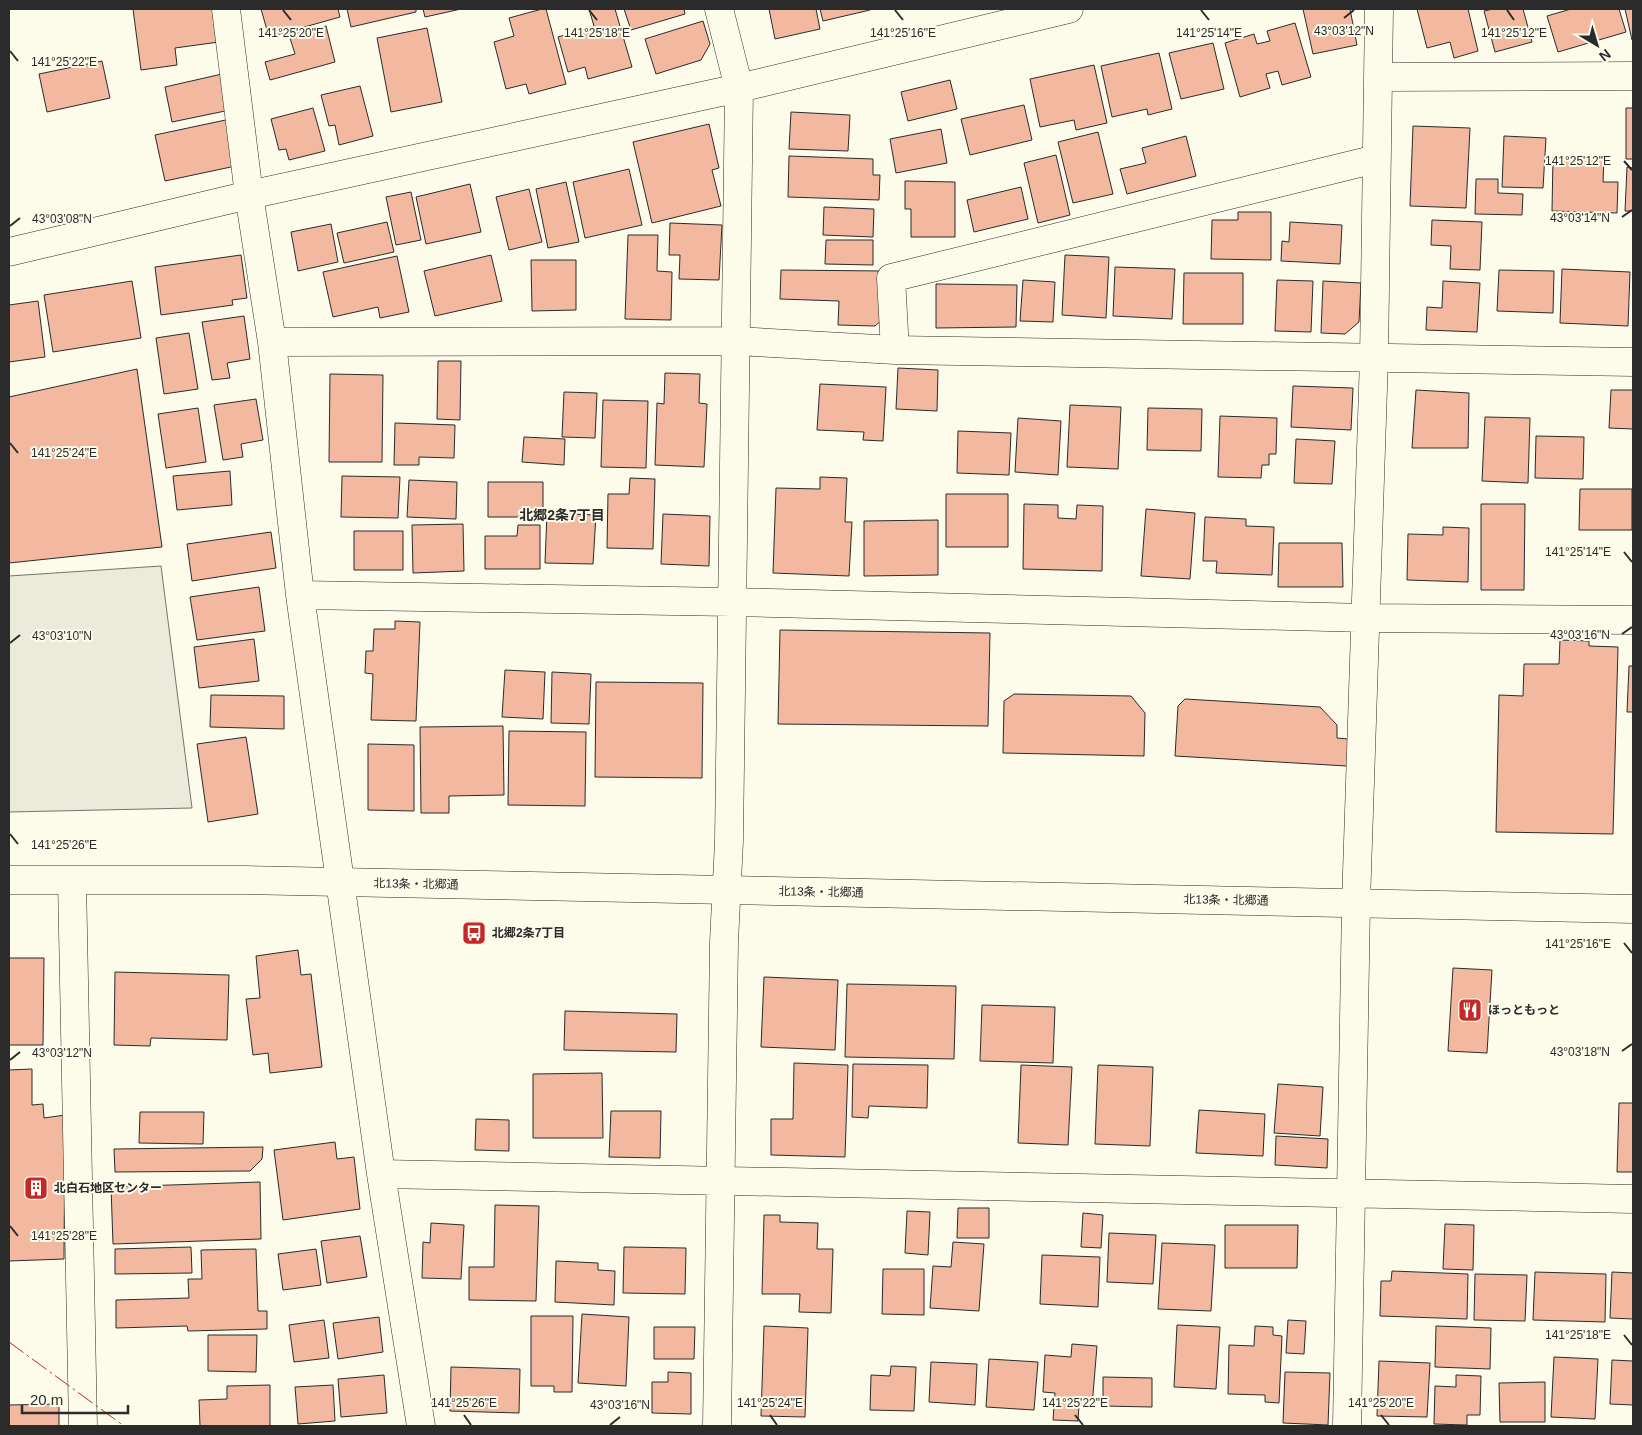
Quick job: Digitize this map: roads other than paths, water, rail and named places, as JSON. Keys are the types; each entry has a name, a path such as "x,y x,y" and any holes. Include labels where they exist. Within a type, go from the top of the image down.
{"street":[{"path":"226,9 249,195 272,342 300,595 380,1174 421,1426"},
{"path":"717,1426 726,891 729,840 739,88 719,9"},
{"path":"9,252 249,195 739,88 1069,9"},
{"path":"1347,1426 1356,903 1374,358 1379,9"},
{"path":"1378,77 1633,76"},
{"path":"895,350 891,278 1376,159"},
{"path":"272,342 736,341 895,350 1633,362"},
{"path":"300,595 732,602 1366,618 1633,620"},
{"name":"北13条・北郷通","path":"9,880 245,880 1633,909"},
{"path":"72,881 83,1426"},
{"path":"380,1174 1633,1199"}],"place":[{"name":"北郷2条7丁目","path":"474,933"},
{"name":"ほっともっと","path":"1470,1010"},
{"name":"北白石地区センター","path":"36,1188"}],"district":[{"name":"北郷2条7丁目","path":"562,515"}]}
